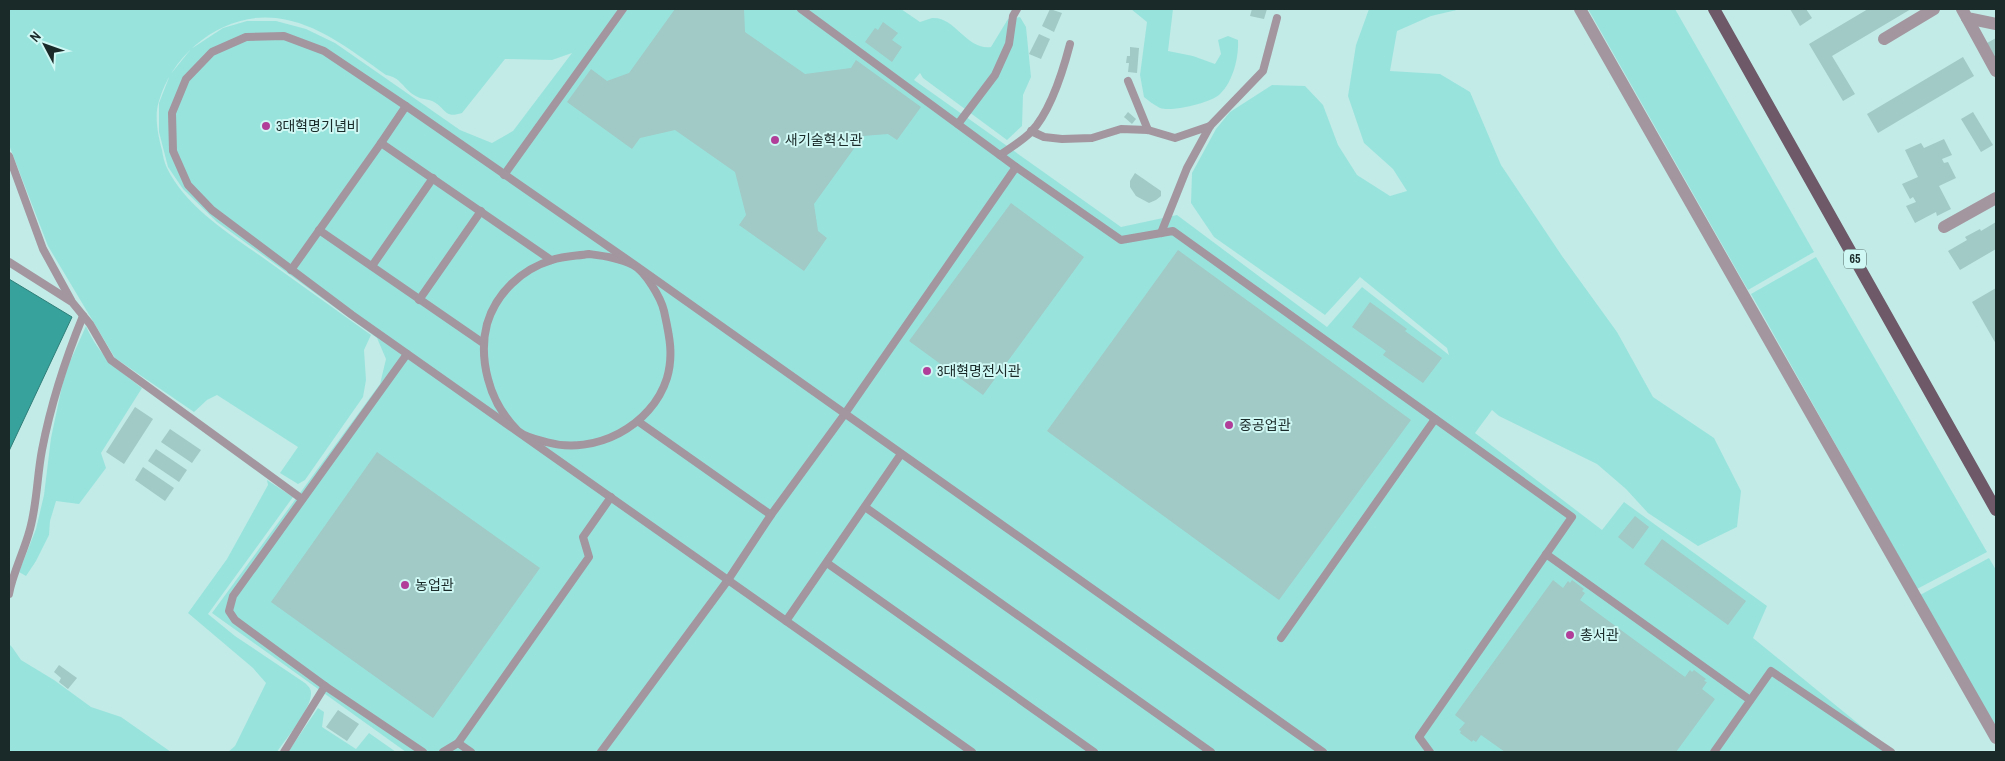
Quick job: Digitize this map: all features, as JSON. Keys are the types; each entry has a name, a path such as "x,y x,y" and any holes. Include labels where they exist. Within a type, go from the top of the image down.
{"main road":[{"name":"65","path":"1714,9 1996,510"}],"street":[{"path":"1580,9 1996,738"},
{"path":"1884,39 1934,9"},
{"path":"1965,13 1996,24"},
{"path":"1965,13 1996,71"},
{"path":"1944,226 1996,198"}],"lane":[{"path":"504,175 623,9"},
{"path":"801,9 1016,167 1121,240 1173,230 1572,517 1419,737 1430,752"},
{"path":"958,124 996,75 1009,44 1013,16 1017,9"},
{"path":"1161,233 1187,168 1210,126 1263,71 1277,18"},
{"path":"972,752 407,354 212,210 188,185 173,151 172,113 186,79 212,52 246,37 284,36 324,51 635,266 1323,752"},
{"path":"1000,155 1031,131 1045,112 1063,72 1070,44"},
{"path":"1128,81 1148,130"},
{"path":"291,270 406,106"},
{"path":"1031,131 1044,137 1062,139 1092,138 1121,129 1148,130 1175,138 1210,126"},
{"path":"380,143 551,260"},
{"path":"9,156 42,249 72,302 111,360 302,499"},
{"path":"601,752 728,580 771,515 844,415 1016,167"},
{"path":"372,266 433,178"},
{"path":"419,300 481,211"},
{"path":"319,230 483,343"},
{"path":"589,254 616,259 635,266 657,293 663,305 670,333 671,348 667,377 662,391 654,404 638,422 622,433 608,439 579,444 551,444 519,432 497,404 485,367 483,343 488,323 500,297 521,275 551,260 589,254"},
{"path":"9,262 72,302"},
{"path":"9,594 12,579 30,529 42,450 53,398 66,357 83,316"},
{"path":"407,354 233,596 229,611 235,620 325,686 422,752"},
{"path":"1281,638 1435,420"},
{"path":"638,422 771,515"},
{"path":"786,620 901,454"},
{"path":"443,752 458,743 589,556 583,537 610,497"},
{"path":"865,507 1211,752"},
{"path":"1546,554 1750,700"},
{"path":"826,563 1094,752"},
{"path":"1714,752 1771,671 1890,752"},
{"path":"284,752 325,686"},
{"path":"458,743 471,752"}],"shaded area":[{"name":"3대혁명전시관","path":"9,9 901,9 920,22 932,18 947,22 967,39 982,47 991,47 1008,19 1020,17 1026,27 1031,77 1023,95 1022,126 1007,140 923,78 920,73 914,80 1121,227 1177,215 1327,327 1362,287 1449,355 1447,348 1360,277 1325,315 1214,237 1191,203 1192,173 1216,129 1230,112 1272,85 1305,86 1323,105 1338,145 1357,175 1390,196 1407,191 1393,169 1364,143 1348,96 1356,45 1369,9 1461,9 1431,16 1397,31 1390,71 1440,74 1470,92 1501,165 1562,256 1617,332 1653,397 1714,438 1741,491 1737,527 1698,546 1648,513 1626,489 1597,464 1499,416 1492,410 1475,433 1602,530 1624,502 1767,606 1753,638 1893,752 406,752 212,613 380,384 386,359 377,338 217,222 183,189 168,167 159,132 159,103 169,79 159,101 157,126 164,161 176,183 186,196 212,221 371,335 364,350 366,380 363,397 305,480 298,484 280,473 298,447 217,395 207,400 194,412 115,358 48,246 9,145","holes":["257,18 276,18 291,21 334,39 386,75 395,78 416,96 432,101 451,115 462,113 505,59 552,60 572,53 513,131 492,143 460,130 335,43 306,29 276,21 247,21 223,28 193,48 203,39 220,29 238,22"]},
{"path":"1131,9 1173,9 1168,51 1193,56 1215,64 1221,54 1218,40 1228,36 1238,40 1234,69 1225,89 1209,101 1173,109 1160,108 1144,97 1140,75 1147,22"},
{"path":"1588,9 1675,9 1814,252 1748,290"},
{"path":"1816,257 1987,552 1917,589 1751,294"},
{"path":"9,279 72,317 9,451"},
{"path":"86,326 103,354 142,388 101,453 106,468 79,504 56,501 50,521 49,535 26,576 19,572 36,529 44,495 51,438 62,386 68,366"},
{"path":"267,480 293,497 208,614 235,636 305,683 311,693 303,715 277,752 228,752 235,746 266,683 253,668 188,613 227,559 268,485"},
{"path":"1989,558 1996,570 1996,728 1920,595"},
{"path":"9,644 21,660 54,680 91,707 121,717 171,752 9,752"},
{"path":"318,708 324,712 322,727 356,749 369,733 396,752 288,752"}],"building":[{"name":"새기술혁신관","path":"675,9 744,9 745,32 805,74 851,68 856,60 921,107 897,140 888,134 863,136 814,204 818,231 827,238 804,271 739,225 746,215 735,172 675,130 640,138 632,149 567,102 591,69 607,81 629,73"},
{"path":"1050,9 1062,13 1054,32 1042,26"},
{"path":"1252,9 1267,9 1264,19 1250,16"},
{"path":"1790,9 1806,9 1812,18 1800,26"},
{"path":"1868,9 1911,9 1832,56 1855,94 1843,101 1809,44"},
{"path":"883,22 898,33 892,40 902,47 892,62 865,42 875,28 878,30"},
{"path":"1039,34 1050,39 1041,59 1029,54"},
{"path":"1996,38 1996,62 1987,43"},
{"path":"1130,47 1139,48 1137,73 1128,72 1129,63 1126,63 1127,56 1130,56"},
{"path":"1963,57 1974,76 1878,133 1867,114"},
{"path":"1128,112 1136,119 1132,124 1124,117"},
{"path":"1973,112 1993,145 1981,152 1961,119"},
{"path":"1944,139 1952,155 1942,159 1944,163 1948,162 1956,178 1939,186 1951,209 1937,216 1936,212 1915,223 1906,206 1916,202 1913,197 1910,199 1902,184 1918,177 1905,150 1921,143 1924,148"},
{"path":"1135,173 1161,191 1161,196 1149,203 1136,196 1130,187 1130,181"},
{"path":"1011,203 1084,257 983,395 909,341"},
{"path":"1996,222 1996,249 1960,270 1948,251 1967,240 1965,237 1980,229 1981,231"},
{"name":"중공업관","path":"1178,250 1411,420 1279,600 1047,431"},
{"path":"1996,288 1996,344 1972,302"},
{"path":"1370,302 1442,358 1423,383 1383,355 1386,351 1352,327"},
{"path":"135,407 153,419 124,464 106,452"},
{"path":"170,429 201,450 192,463 161,442"},
{"path":"156,449 187,470 179,482 148,461"},
{"name":"농업관","path":"377,452 540,568 433,718 271,602"},
{"path":"143,467 174,488 165,501 135,480"},
{"path":"1635,516 1649,527 1633,549 1618,537"},
{"path":"1662,539 1746,601 1728,625 1644,564"},
{"name":"총서관","path":"1553,580 1563,588 1568,581 1570,583 1572,580 1584,589 1582,591 1585,593 1580,600 1685,677 1690,670 1692,672 1694,670 1706,679 1704,681 1707,682 1702,689 1715,699 1676,752 1505,752 1481,735 1476,742 1473,740 1472,742 1460,733 1461,731 1459,730 1465,723 1455,715"},
{"path":"59,665 77,678 68,689 59,682 61,678 54,672"},
{"path":"338,710 359,724 347,741 326,727"}],"place":[{"name":"3대혁명기념비","path":"266,126"},
{"name":"새기술혁신관","path":"775,140"},
{"name":"3대혁명전시관","path":"927,371"},
{"name":"중공업관","path":"1229,425"},
{"name":"농업관","path":"405,585"},
{"name":"총서관","path":"1570,635"}]}
